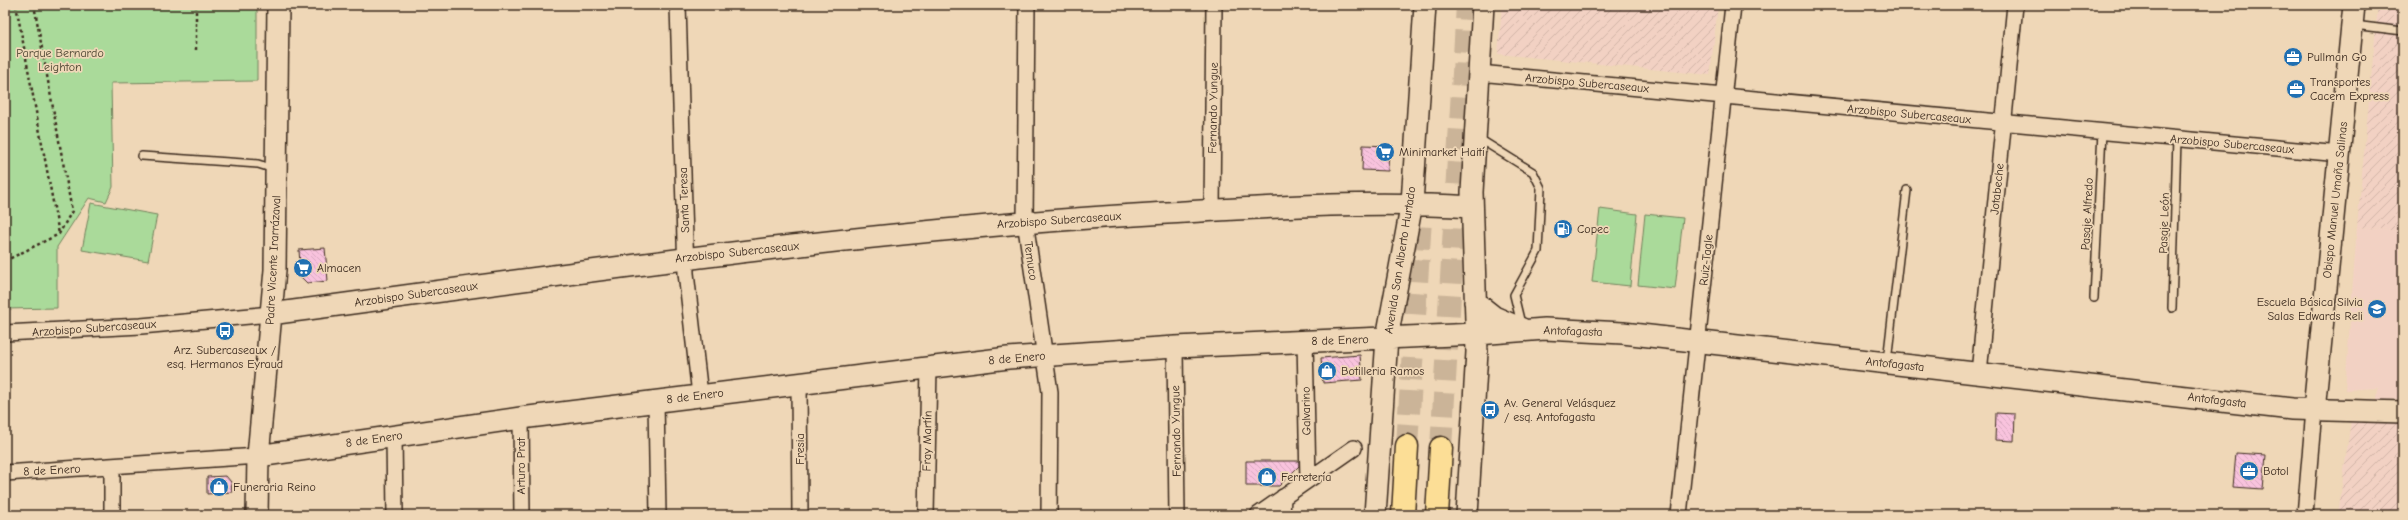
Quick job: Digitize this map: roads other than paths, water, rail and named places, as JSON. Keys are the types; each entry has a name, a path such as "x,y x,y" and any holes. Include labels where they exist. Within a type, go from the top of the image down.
{"highway":[{"path":"1403,515 1407,446"},
{"path":"1438,515 1441,448"}],"street":[{"name":"Padre Vicente Irarrázaval","path":"257,515 258,456 275,270 278,5"},
{"name":"Santa Teresa","path":"678,5 685,258 700,395"},
{"name":"Temuco","path":"1027,5 1025,221 1050,392 1049,515"},
{"name":"Fernando Yungue","path":"1212,210 1214,5"},
{"name":"Avenida San Alberto Hurtado","path":"1375,515 1387,338 1412,203 1425,5"},
{"path":"1467,515 1477,334 1472,207 1483,5"},
{"name":"Ruiz-Tagle","path":"1679,515 1733,5"},
{"name":"Jotabeche","path":"1979,373 2015,5"},
{"name":"Obispo Manuel Umaña Salinas","path":"2304,515 2353,15"},
{"name":"Arzobispo Subercaseaux","path":"1479,73 2340,154"},
{"name":"Arzobispo Subercaseaux","path":"5,333 141,326 271,314 685,258 1025,221 1212,210 1412,203 1472,207"},
{"path":"1475,302 1494,317 1523,330"},
{"name":"Antofagasta","path":"1387,338 1477,334 1523,330 1595,331 2314,410 2403,412"},
{"name":"8 de Enero","path":"5,473 258,456 521,418 700,395 929,367 1045,355 1175,347 1387,338"},
{"name":"Galvarino","path":"1305,341 1308,480"},
{"name":"Fernando Yungue","path":"1175,347 1177,515"},
{"name":"Fray Martín","path":"926,515 929,367"},
{"name":"Fresia","path":"799,383 800,515"},
{"path":"656,401 658,515"},
{"name":"Arturo Prat","path":"521,418 522,515"},
{"path":"394,436 394,515"},
{"path":"1258,515 1354,448"},
{"path":"112,466 112,515"},
{"path":"1282,515 1283,498"}],"lane":[{"path":"2353,15 2403,31"},
{"name":"Pasaje Alfredo","path":"2094,298 2102,132"},
{"path":"1475,136 1533,172 1541,188 1538,251 1514,295 1523,330"},
{"name":"Pasaje León","path":"2172,308 2177,139"},
{"path":"142,156 258,164 276,169"},
{"path":"1887,363 1907,190"}],"tunnel":[{"path":"1441,448 1467,5"},
{"path":"1407,446 1423,186"}],"place":[{"name":"Pullman Go","path":"2293,57"},
{"name":"Transportes Cacem Express","path":"2296,89"},
{"name":"Minimarket Haití","path":"1385,152"},
{"name":"Copec","path":"1563,229"},
{"name":"Almacen","path":"303,268"},
{"name":"Escuela Básica Silvia Salas Edwards Reli","path":"2377,309"},
{"name":"Arz. Subercaseaux / esq. Hermanos Eyraud","path":"225,331"},
{"name":"Botilleria Ramos","path":"1327,371"},
{"name":"Av. General Velásquez / esq. Antofagasta","path":"1490,410"},
{"name":"Botol","path":"2249,471"},
{"name":"Ferretería","path":"1267,477"},
{"name":"Funeraria Reino","path":"219,487"}],"park label":[{"name":"Parque Bernardo Leighton","path":"60,60"}]}
